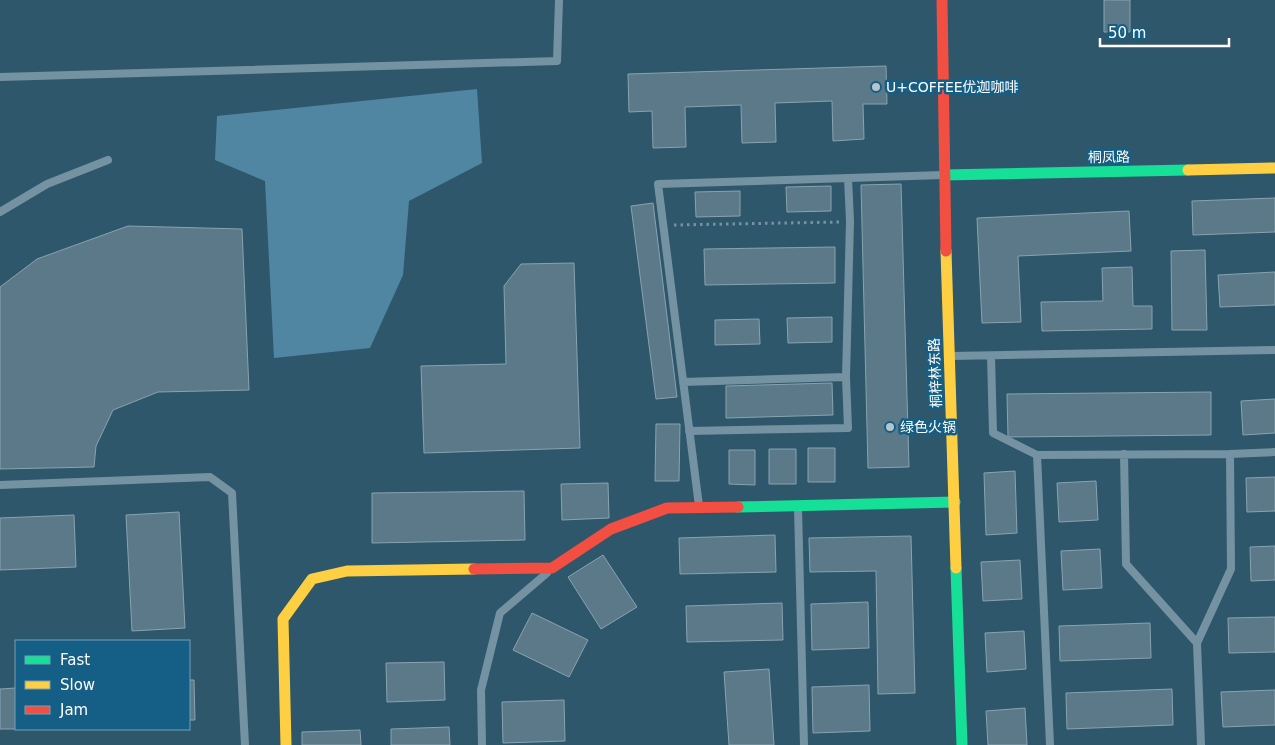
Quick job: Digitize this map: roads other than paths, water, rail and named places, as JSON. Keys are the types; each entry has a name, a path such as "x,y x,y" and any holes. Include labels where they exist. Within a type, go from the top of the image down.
{"street":[{"name":"桐梓林东路","path":"942,0 944,175 962,745"},
{"name":"桐凤路","path":"944,175 1275,168"},
{"path":"286,745 283,619 312,579 347,571 552,568 612,529 667,508 954,502"}],"lane":[{"path":"0,77 557,61 559,0"},
{"path":"0,212 47,184 108,160"},
{"path":"699,508 658,184 944,175"},
{"path":"690,431 848,428 846,377 850,221 848,178"},
{"path":"950,356 1275,350"},
{"path":"991,356 993,433 1037,455 1275,452"},
{"path":"683,382 846,377"},
{"path":"1124,454 1126,564 1197,643"},
{"path":"1201,745 1197,643 1231,569 1230,454"},
{"path":"1037,455 1050,745"},
{"path":"0,485 210,477 232,493 245,745"},
{"path":"798,506 804,745"},
{"path":"482,745 481,690 500,613 552,568"}],"water":[{"path":"477,89 482,163 409,201 403,275 370,348 274,358 265,181 215,160 217,116"}],"place":[{"name":"U+COFFEE优迦咖啡","path":"876,87"},
{"name":"绿色火锅","path":"890,427"}]}
